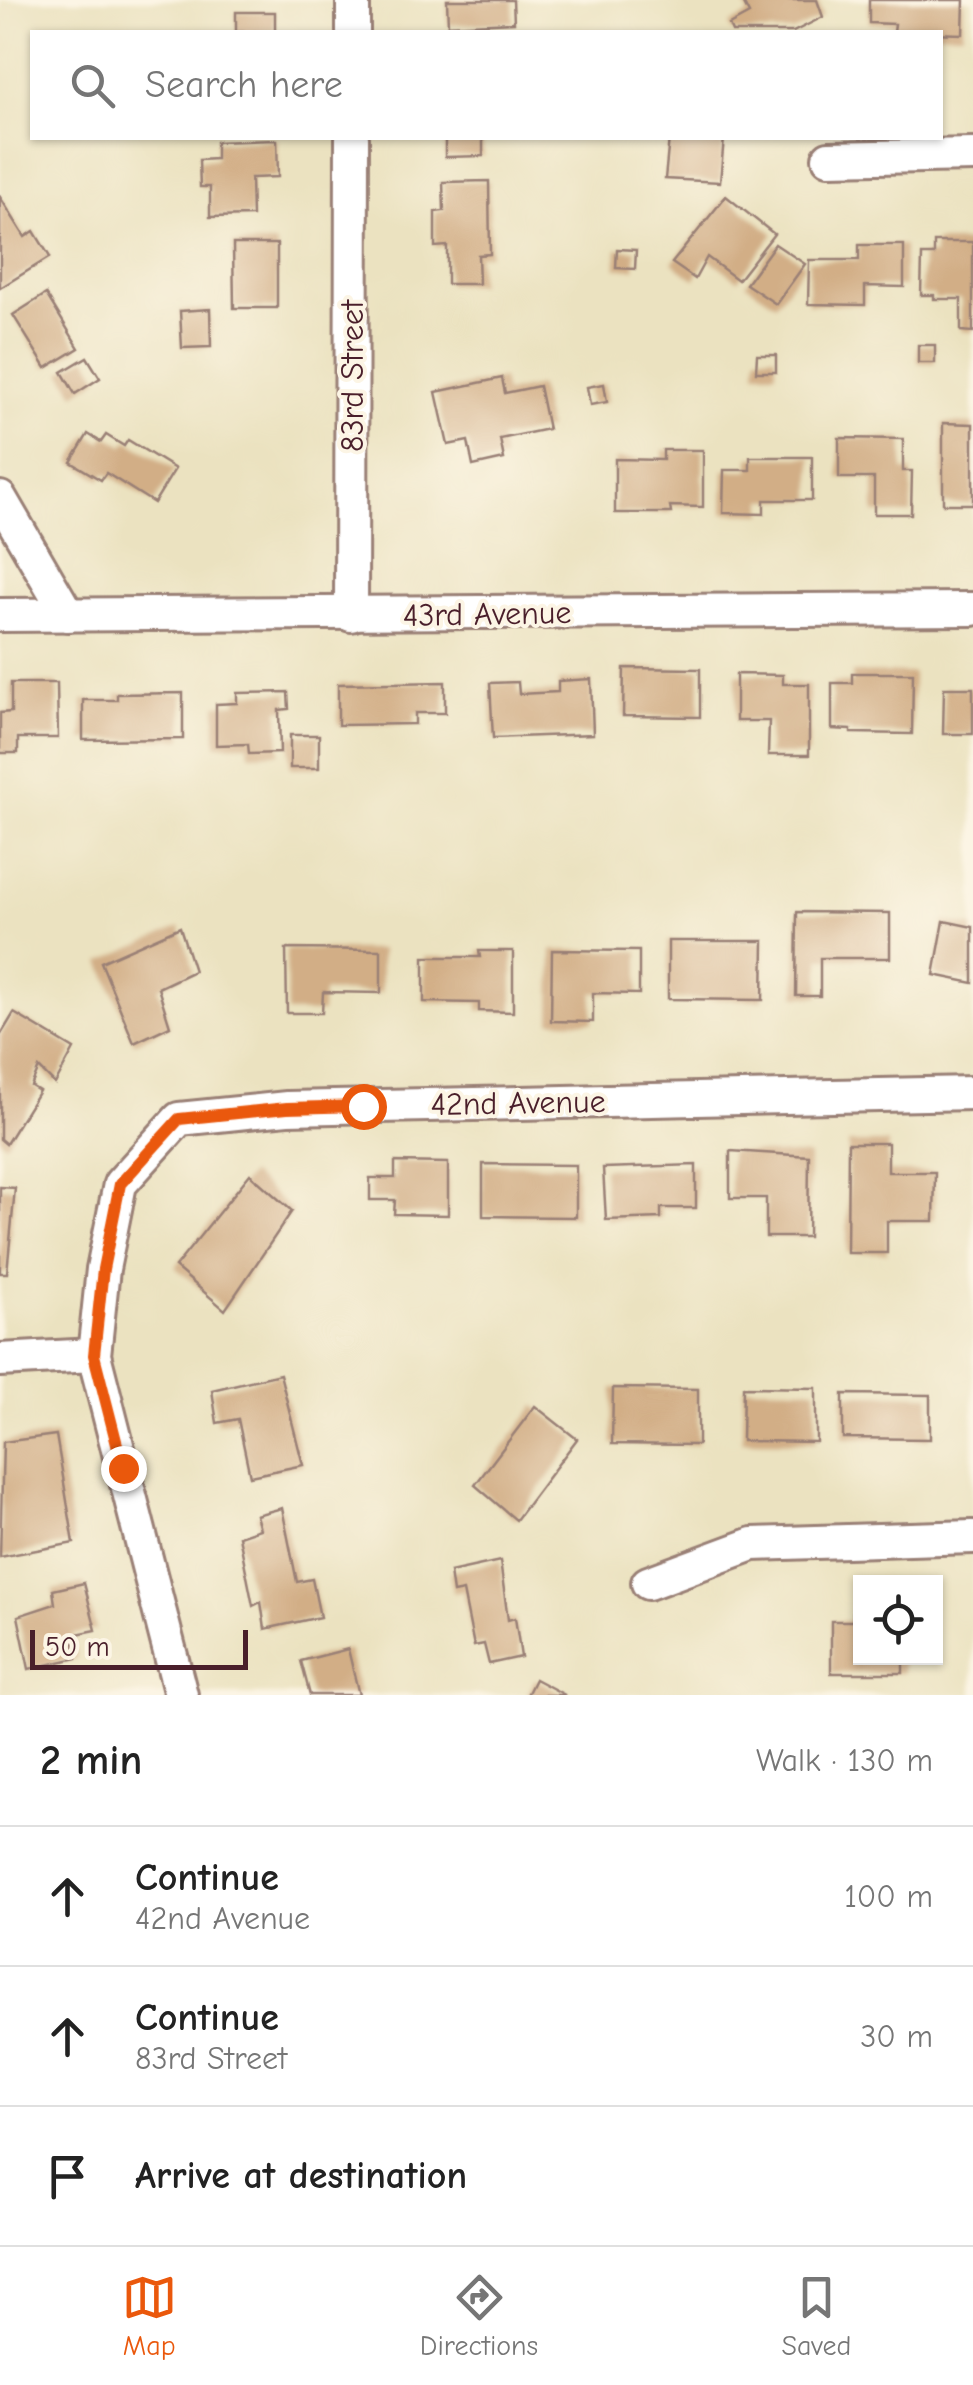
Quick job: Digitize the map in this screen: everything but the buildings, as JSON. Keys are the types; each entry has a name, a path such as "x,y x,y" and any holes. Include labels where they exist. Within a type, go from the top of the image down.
{"street":[{"path":"353,0 353,30"},
{"name":"83rd Street","path":"351,615 352,140"},
{"path":"829,158 973,155"},
{"path":"0,498 68,615"},
{"name":"43rd Avenue","path":"0,615 973,609"},
{"name":"42nd Avenue","path":"94,1355 103,1269 120,1184 179,1119 287,1108 973,1094"},
{"path":"0,1360 94,1355 181,1695"},
{"path":"648,1583 752,1544 973,1537"}],"route":[{"path":"123,1468 94,1355 103,1269 120,1184 179,1119 287,1108 363,1106"}]}
